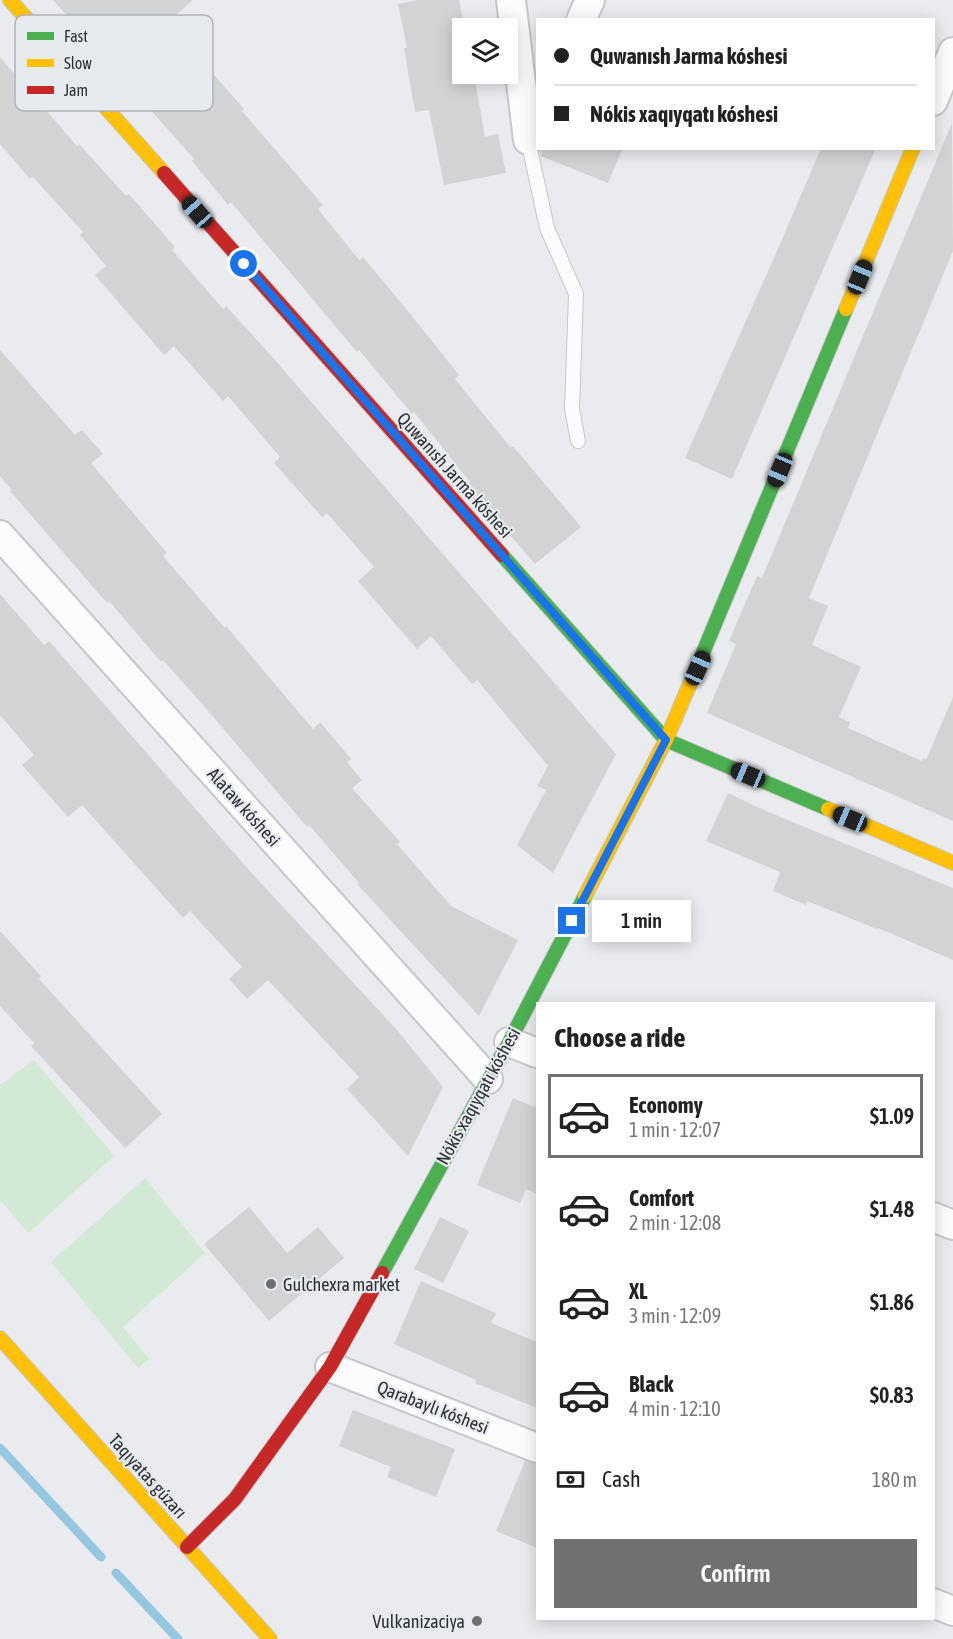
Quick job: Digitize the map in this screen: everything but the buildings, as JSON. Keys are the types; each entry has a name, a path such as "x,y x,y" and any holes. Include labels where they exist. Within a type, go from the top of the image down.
{"main road":[{"name":"Quwanısh Jarma kóshesi","path":"9,0 22,15"},
{"name":"Quwanısh Jarma kóshesi","path":"108,111 666,740 953,863"},
{"name":"Nókis xaqıyqatı kóshesi","path":"187,1547 235,1499 330,1367 509,1042 666,740 723,609 912,150"},
{"name":"Taqıyatas gúzarı","path":"0,1338 270,1639"}],"street":[{"path":"511,0 533,130"},
{"path":"583,18 590,0"},
{"path":"935,96 953,52"},
{"name":"Alataw kóshesi","path":"0,535 488,1079"},
{"path":"509,1042 536,1053"},
{"path":"935,1218 953,1225"},
{"name":"Qarabaylı kóshesi","path":"330,1367 536,1448"},
{"path":"935,1604 953,1611"}],"lane":[{"path":"533,130 547,228 576,294 572,410 578,441"}],"green space":[{"path":"34,1060 114,1156 28,1233 0,1200 0,1085"},
{"path":"145,1178 205,1253 123,1327 149,1359 138,1368 51,1262"}],"waterway":[{"path":"0,1448 101,1557"},
{"path":"116,1573 178,1639"}],"traffic: fast":[{"path":"692,679 846,309"},
{"path":"502,555 666,740 828,809"},
{"path":"382,1273 509,1042 585,896"}],"traffic: slow":[{"path":"10,0 23,15"},
{"path":"109,111 164,173"},
{"path":"846,309 912,150"},
{"path":"585,896 666,740 692,679"},
{"path":"828,809 953,863"},
{"path":"0,1338 270,1639"}],"traffic: jam":[{"path":"164,173 502,555"},
{"path":"187,1547 235,1499 330,1367 382,1273"}],"place":[{"name":"Gulchexra market","path":"271,1284"},
{"name":"Vulkanizaciya","path":"477,1621"}],"route":[{"path":"244,264 666,740 572,921"}]}
